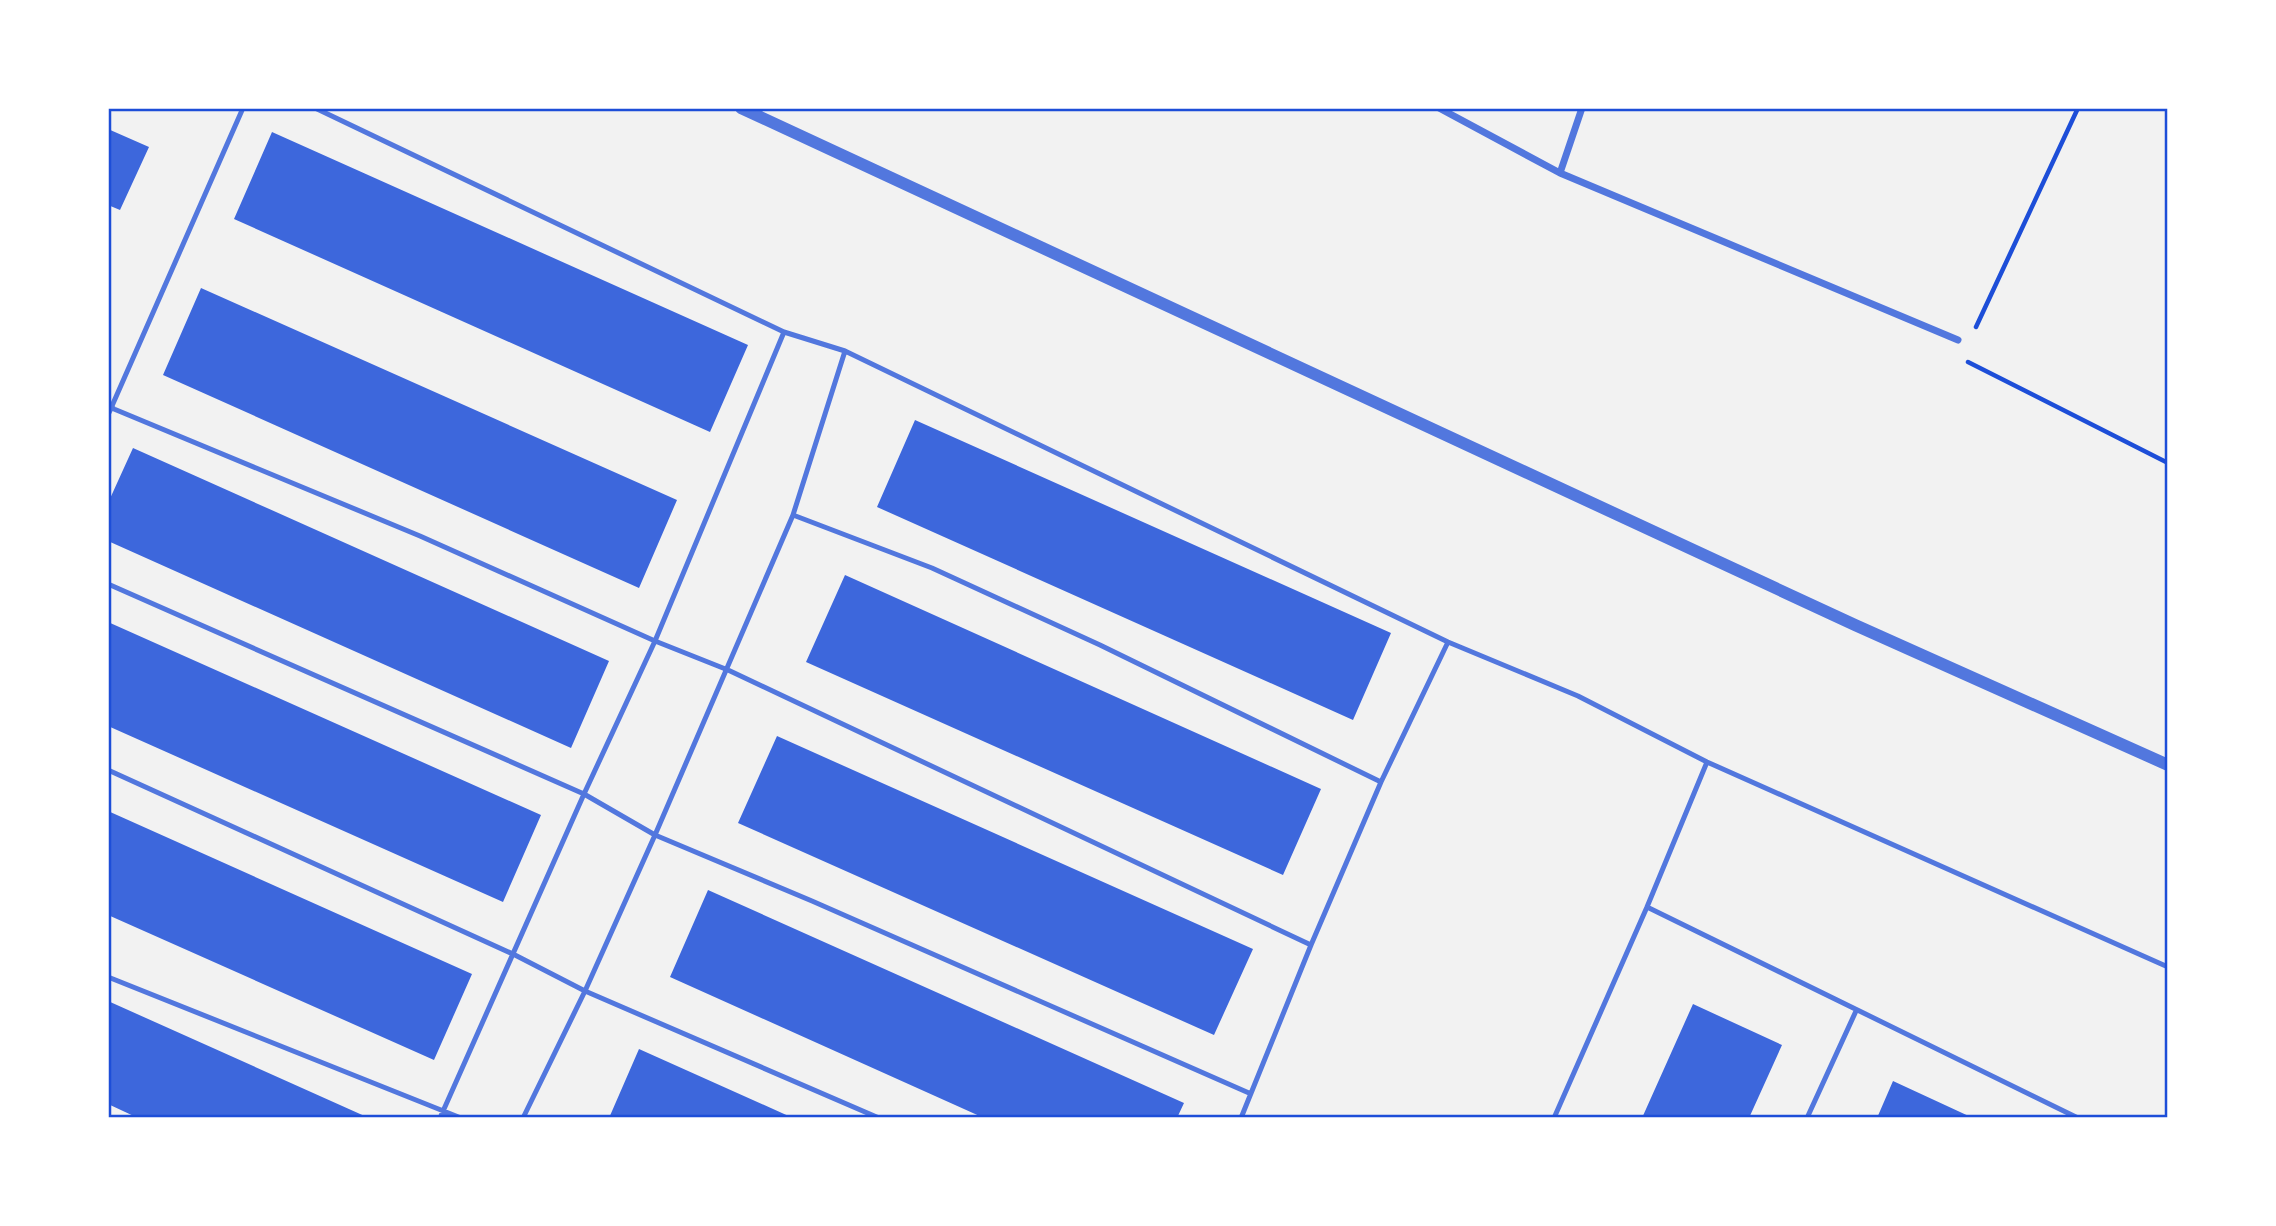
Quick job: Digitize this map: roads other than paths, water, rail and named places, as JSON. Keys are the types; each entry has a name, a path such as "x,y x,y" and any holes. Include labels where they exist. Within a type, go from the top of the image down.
{"street":[{"path":"741,108 1856,625 2168,765"},
{"path":"1439,108 1560,173 1958,340"},
{"path":"1560,173 1583,108"}],"lane":[{"path":"108,415 243,108"},
{"path":"315,108 784,332 845,351 1448,642 1578,696 1707,762 2168,967"},
{"path":"440,1118 655,641 784,332"},
{"path":"523,1118 585,991 728,670 793,515 845,351"},
{"path":"111,405 114,409 420,536 655,641 728,670 1311,944"},
{"path":"793,515 932,568 1088,639 1381,782"},
{"path":"108,584 584,794 655,835 1250,1093"},
{"path":"1241,1118 1311,944 1381,782 1448,642"},
{"path":"1554,1118 1647,907 1707,762"},
{"path":"108,770 513,954 585,991 879,1118"},
{"path":"1647,907 2078,1118"},
{"path":"108,977 461,1118"},
{"path":"1807,1118 1856,1011"}]}
